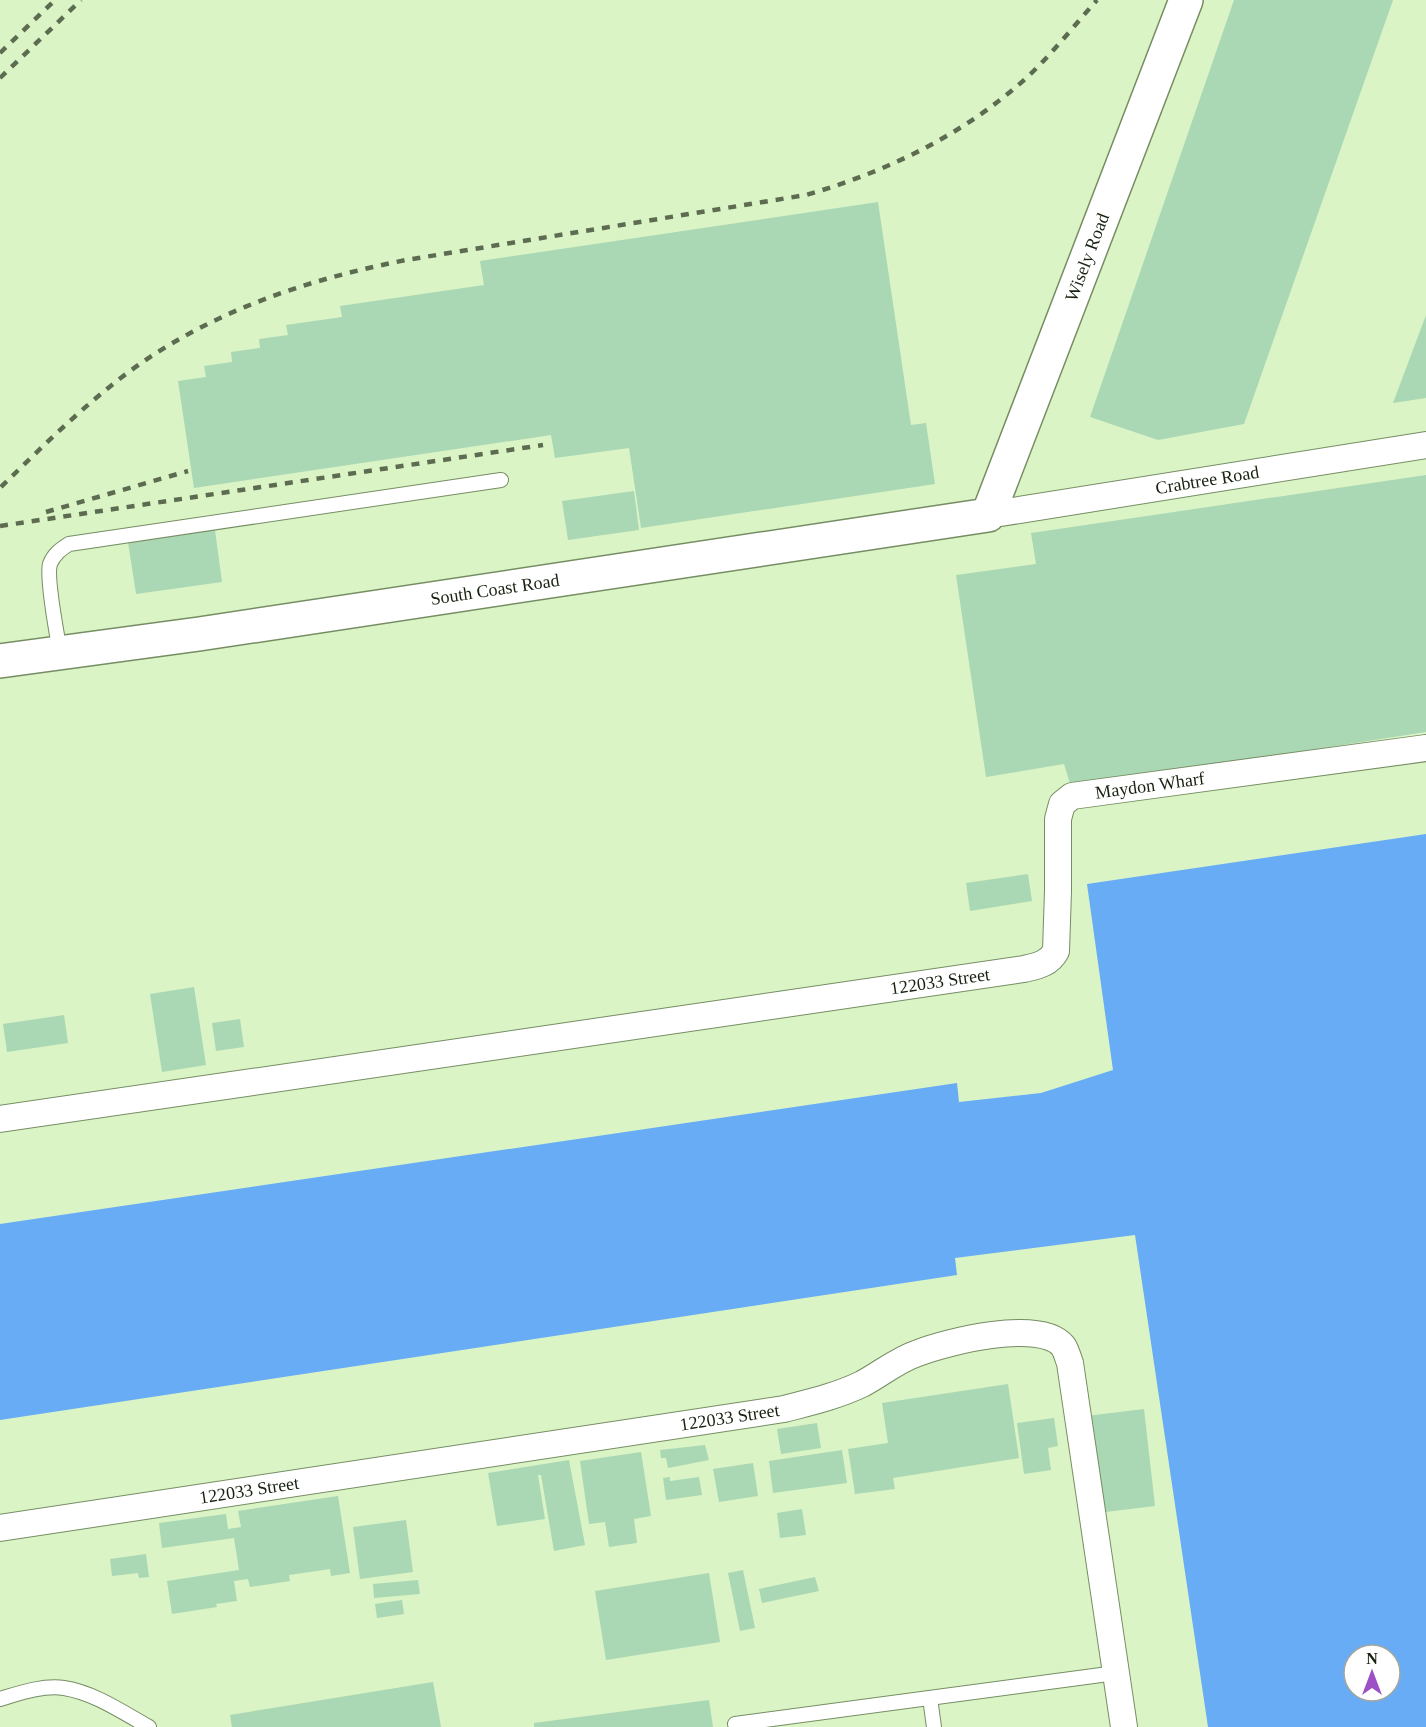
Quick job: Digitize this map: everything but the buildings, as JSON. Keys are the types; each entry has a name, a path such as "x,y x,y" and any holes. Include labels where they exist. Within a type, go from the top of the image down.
{"street":[{"name":"Wisely Road","path":"988,515 1186,0"},
{"name":"Crabtree Road","path":"988,515 1426,445"},
{"name":"South Coast Road","path":"0,661 199,634 988,515"},
{"name":"Maydon Wharf","path":"1024,969 1052,959 1056,951 1058,819 1062,804 1072,796 1426,748"},
{"name":"122033 Street","path":"0,1119 1024,969"},
{"name":"122033 Street","path":"0,1528 784,1409 828,1398 854,1387 918,1352 951,1343 1015,1332 1033,1333 1050,1337 1062,1345 1070,1363 1124,1727"}],"lane":[{"path":"60,652 50,565 57,552 69,544 501,480"},
{"path":"735,1724 1116,1673"},
{"path":"0,1699 21,1692 64,1688 93,1697 149,1727"},
{"path":"930,1698 934,1727"}],"water":[{"path":"1426,834 1426,1727 1208,1727 1135,1235 955,1258 957,1275 0,1420 0,1224 957,1083 959,1102 1041,1093 1113,1070 1087,884"}],"railway":[{"path":"0,53 55,0"},
{"path":"0,78 81,0"},
{"path":"1,487 75,416 122,377 154,354 187,335 257,302 330,278 406,260 806,195 890,165 943,138 993,106 1038,67 1097,0"},
{"path":"0,526 543,445"},
{"path":"46,512 188,471"}]}
